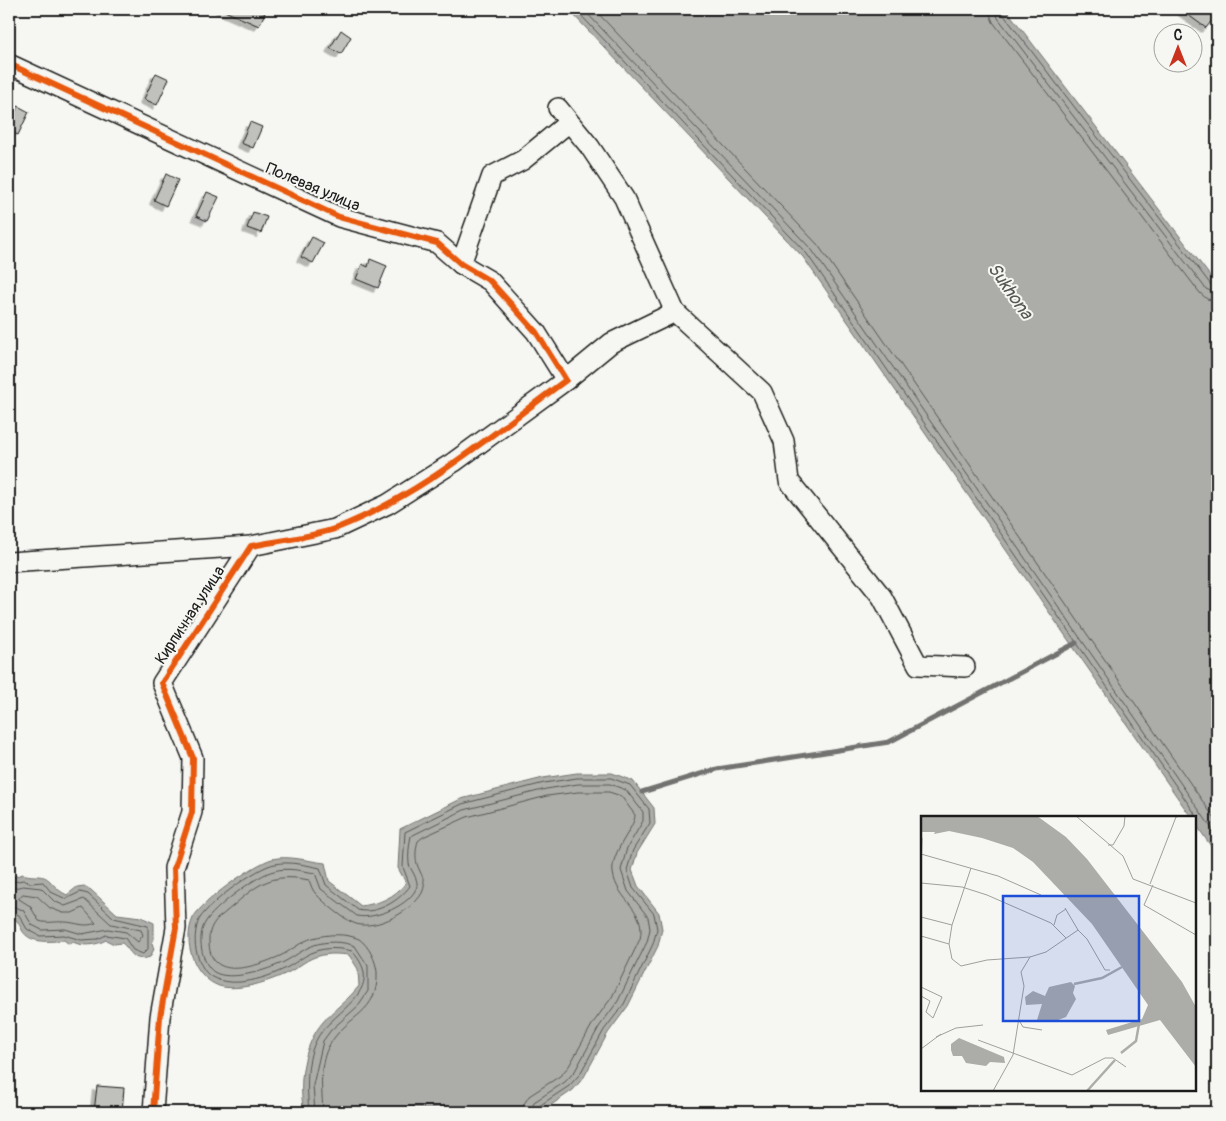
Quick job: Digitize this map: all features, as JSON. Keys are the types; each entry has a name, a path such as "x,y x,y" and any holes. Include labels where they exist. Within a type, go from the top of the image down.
{"street":[{"name":"Полевая улица","path":"9,64 339,216 437,244 461,264 490,281 536,332 566,380"},
{"path":"461,264 492,176 523,160 563,116 590,147 624,198 675,312 762,392 784,441 789,481 882,597 918,665 965,667"},
{"path":"9,562 251,546 335,529 388,504 454,462 566,380 611,343 675,312"},
{"name":"Кирпичная улица","path":"153,1112 160,1017 176,928 174,868 192,812 193,758 162,683 251,546"}],"water":[{"name":"Sukhona","path":"568,9 1006,9 1217,285 1217,855 1196,824 1196,816 1190,816 803,257"},
{"path":"577,773 612,773 633,781 654,808 655,824 637,853 632,870 638,886 659,913 662,929 658,946 628,1006 608,1033 584,1077 573,1090 544,1110 531,1112 304,1112 302,1077 311,1042 323,1022 359,986 358,969 349,955 326,954 315,957 289,972 264,982 236,988 219,986 203,975 192,958 189,937 190,927 198,911 217,894 253,868 278,858 325,863 329,881 361,906 381,901 391,896 406,883 398,868 400,829 461,799 543,778"},
{"path":"23,874 47,878 67,895 77,887 84,886 117,914 141,917 154,923 154,939 152,943 154,949 150,957 136,957 122,943 114,944 106,940 85,945 73,942 69,944 64,940 35,940 25,935 16,919 9,915 9,878"}],"building":[{"path":"220,9 255,9 265,13 259,26"},
{"path":"1180,9 1217,9 1217,14 1206,28 1204,22 1198,22"},
{"path":"341,30 351,37 341,54 330,48"},
{"path":"156,73 169,79 157,105 144,99"},
{"path":"18,106 29,112 18,135 9,131 9,124"},
{"path":"250,122 262,127 253,148 241,143"},
{"path":"166,174 178,180 166,206 154,200"},
{"path":"207,192 219,197 207,221 196,216"},
{"path":"253,212 267,217 261,233 247,228"},
{"path":"312,237 324,243 313,263 301,257"},
{"path":"370,259 387,266 378,288 356,279 362,264 368,267"},
{"path":"97,1086 124,1088 122,1112 94,1112"}],"waterway":[{"path":"642,792 717,769 889,742 1076,643"}],"cycle path":[{"path":"9,64 339,217 437,243 461,264 490,281 536,332 566,380 456,462 427,481 368,514 327,531 251,546 162,683 193,758 192,812 174,868 176,928 160,1017 153,1112"}]}
